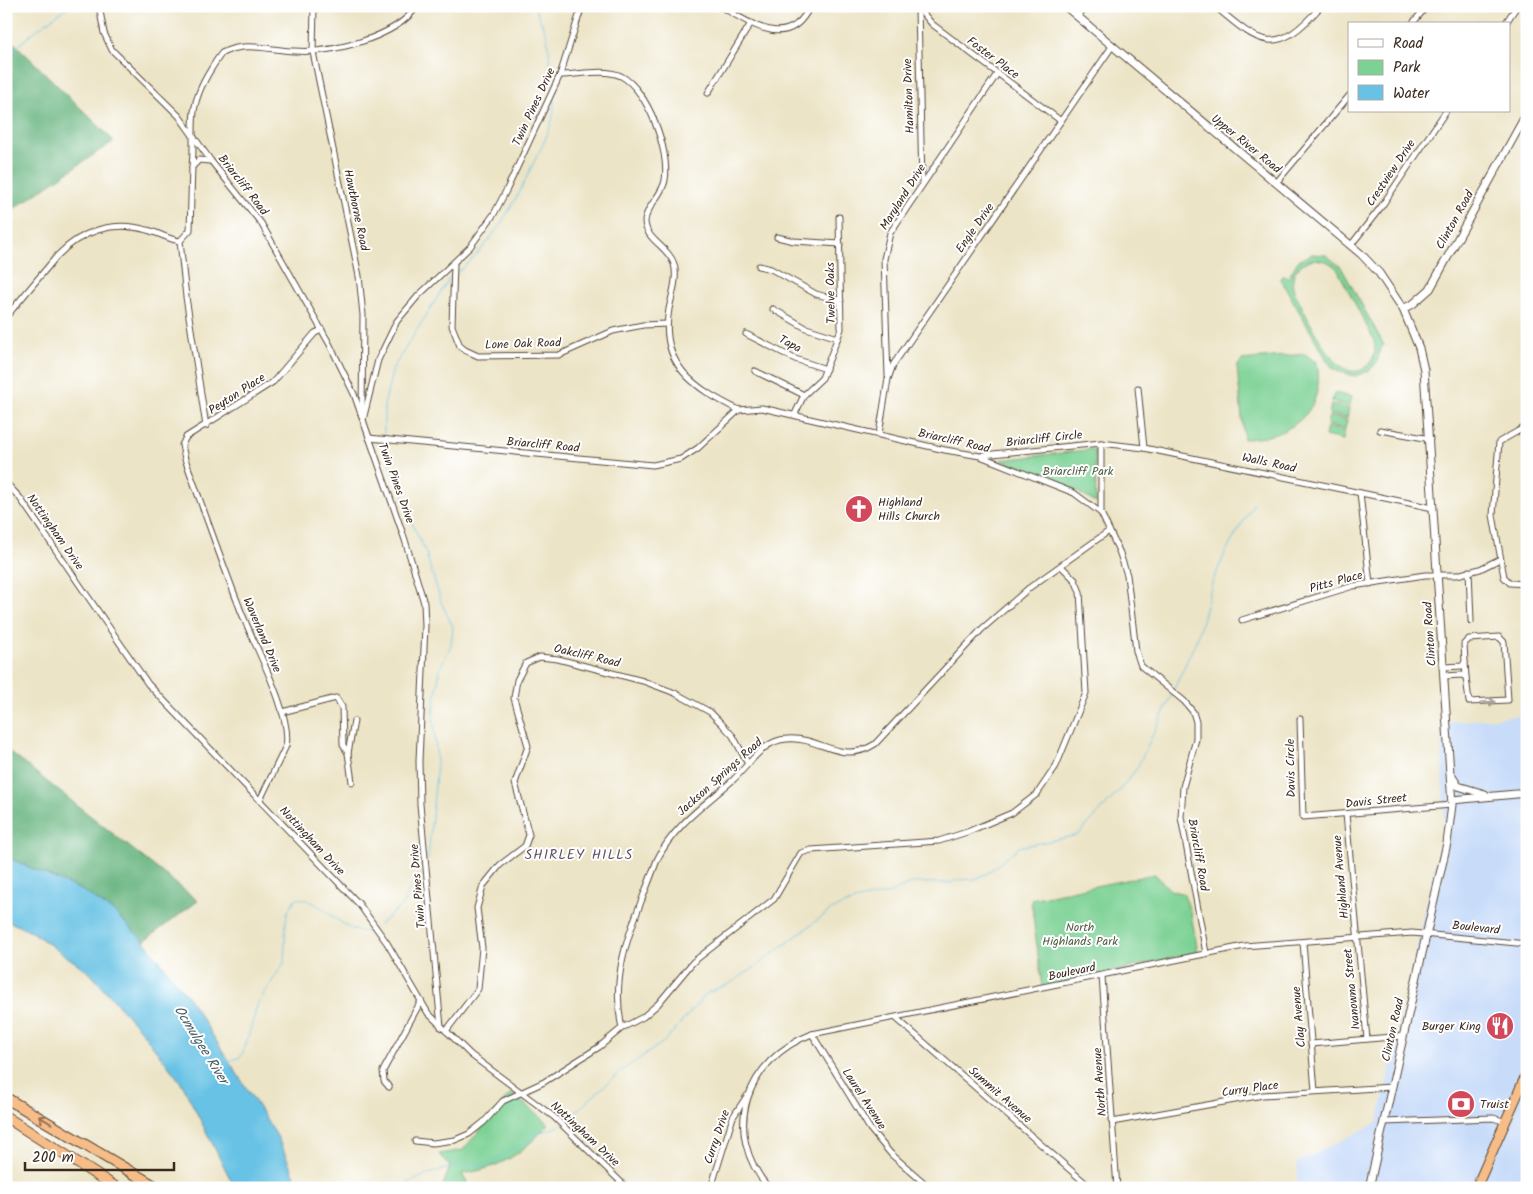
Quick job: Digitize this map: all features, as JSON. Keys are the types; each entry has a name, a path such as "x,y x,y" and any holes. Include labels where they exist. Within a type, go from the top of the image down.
{"highway":[{"path":"1476,1188 1527,1073"},
{"path":"6,1098 158,1187"},
{"path":"6,1117 117,1188"}],"street":[{"name":"Briarcliff Road","path":"99,6 104,33 112,50 192,131 211,162 261,224 322,330 354,394 363,420"},
{"name":"Hawthorne Road","path":"314,6 313,52 359,276 363,315 363,420"},
{"path":"206,426 186,297 180,241 190,230 192,115 198,92 222,53 250,46 313,52 341,46 382,33 403,22 417,6"},
{"name":"Twin Pines Drive","path":"444,1029 420,804 419,761 425,626 424,603 406,540 363,420 378,360 387,339 406,309 454,264 494,214 560,75 582,6"},
{"path":"720,6 766,30 782,31 800,22 810,6"},
{"name":"Upper River Road","path":"1065,6 1113,45 1152,81 1351,245 1379,273 1403,309"},
{"path":"1078,15 1086,6"},
{"path":"1215,6 1252,36 1272,40 1294,34 1321,6"},
{"path":"1414,22 1427,6"},
{"path":"1506,22 1517,6"},
{"name":"Foster Place","path":"918,7 932,24 1062,121"},
{"name":"Hamilton Drive","path":"918,7 916,26 922,184"},
{"path":"708,93 751,23"},
{"name":"Engle Drive","path":"879,434 888,379 893,366 1113,45"},
{"path":"560,75 604,73 621,76 637,90 653,118 662,154 665,179 647,213 645,223 649,233 671,256 675,268 666,324 671,352 686,377 705,393 739,410"},
{"name":"Maryland Drive","path":"888,379 885,247 895,224 998,74"},
{"path":"1276,183 1348,97"},
{"name":"Crestview Drive","path":"1351,245 1381,208 1445,112"},
{"name":"Clinton Road","path":"1369,1188 1449,834 1452,802 1430,440 1422,358 1403,309 1413,304 1430,288 1527,112"},
{"path":"192,167 202,159 211,162"},
{"name":"Twelve Oaks","path":"795,414 804,394 820,380 841,328 839,217"},
{"path":"6,317 66,246 84,235 115,226 149,230 180,241"},
{"path":"778,236 794,241 840,244"},
{"name":"Lone Oak Road","path":"454,264 452,326 460,346 478,356 559,355 570,352 613,331 643,325 666,324"},
{"path":"759,266 771,269 816,294 841,301"},
{"path":"773,308 806,328 838,338"},
{"name":"Peyton Place","path":"192,477 182,444 186,436 206,426 273,382 316,333 322,330"},
{"name":"Tapa","path":"746,334 795,359 826,368"},
{"path":"755,371 804,394"},
{"path":"1138,388 1144,448"},
{"name":"Briarcliff Road","path":"369,438 653,466 681,460 698,448 739,410 762,408 980,456 1068,490 1101,513 1119,552 1127,576 1138,659 1144,671 1176,694 1193,712 1197,730 1183,787 1181,817 1206,953"},
{"path":"1527,426 1499,442 1493,515 1500,559 1507,581 1510,583 1527,584"},
{"path":"1380,430 1430,440"},
{"name":"Walls Road","path":"1101,443 1144,448 1433,508"},
{"name":"Briarcliff Circle","path":"980,456 1101,443 1101,513"},
{"name":"Waverland Drive","path":"192,477 239,608 282,712 288,737 286,746 260,800"},
{"name":"Nottingham Drive","path":"6,483 20,498 148,684 220,762 260,800 377,927 421,1001 444,1029 471,1054 524,1093 564,1126 627,1188"},
{"path":"1360,493 1370,584"},
{"name":"Jackson Springs Road","path":"622,1028 617,994 621,961 657,860 672,836 768,745 784,739 802,740 830,750 860,752 875,744 982,629 1029,588 1109,532"},
{"name":"Pitts Place","path":"1242,620 1353,586 1437,574 1457,575 1480,569 1500,559"},
{"path":"415,1141 433,1143 455,1140 469,1134 484,1122 503,1101 514,1095 524,1093 599,1047 622,1028 650,1012 693,962 774,899 801,853 811,850 939,841 967,832 1012,813 1037,794 1056,766 1086,693 1080,592 1075,580 1061,566"},
{"path":"1469,571 1471,621"},
{"path":"1499,637 1503,639 1508,700 1470,702 1466,677 1466,641 1499,637"},
{"name":"Oakcliff Road","path":"444,1029 478,989 482,948 477,908 483,886 500,865 525,846 529,835 515,783 528,746 514,698 517,680 526,663 540,658 558,659 634,678 675,694 710,712 733,736 748,764"},
{"path":"1444,667 1462,666 1465,662"},
{"path":"1444,676 1462,675 1466,677"},
{"path":"282,712 336,698 342,707 343,745 348,752"},
{"name":"Davis Circle","path":"1300,719 1303,817"},
{"path":"352,782 348,752 354,721"},
{"path":"1451,774 1458,786 1464,790 1493,796"},
{"path":"1452,802 1527,793"},
{"name":"Davis Street","path":"1303,817 1452,802"},
{"name":"Highland Avenue","path":"1346,814 1357,937"},
{"name":"Boulevard","path":"769,1188 754,1166 746,1144 744,1119 748,1095 760,1074 776,1055 790,1045 812,1034 1244,946 1427,933 1527,944"},
{"name":"Ivanowna Street","path":"1357,937 1367,1039"},
{"name":"Clay Avenue","path":"1303,942 1315,1092"},
{"name":"North Avenue","path":"1102,976 1117,1188"},
{"path":"389,1088 384,1080 383,1071 421,1001"},
{"name":"Summit Avenue","path":"896,1018 1091,1188"},
{"name":"Laurel Avenue","path":"812,1034 870,1129 891,1154 930,1188"},
{"path":"1311,1044 1403,1036"},
{"name":"Curry Place","path":"1112,1122 1263,1095 1392,1087"},
{"name":"Curry Drive","path":"711,1188 732,1117 748,1095"},
{"path":"1384,1122 1493,1118 1506,1122"}],"shaded area":[{"path":"1527,711 1527,1188 1297,1188 1298,1162 1378,1122 1444,824 1441,723 1525,715"}],"green space":[{"path":"6,35 114,141 6,214"},
{"path":"1312,254 1326,255 1341,267 1384,345 1381,348 1377,362 1369,371 1355,376 1336,371 1328,362 1280,278 1285,275 1288,278 1298,261","holes":["1314,259 1326,261 1336,267 1374,341 1375,351 1373,358 1369,364 1358,371 1346,369 1324,347 1294,291 1294,275 1303,263"]},
{"path":"1305,354 1317,363 1318,381 1316,396 1310,409 1289,428 1276,434 1244,439 1237,367 1242,360"},
{"path":"1334,393 1352,397 1350,406 1332,402"},
{"path":"1331,405 1349,408 1347,418 1329,414"},
{"path":"1329,416 1347,420 1345,429 1327,425"},
{"path":"1327,427 1345,431 1343,440 1325,436"},
{"name":"Briarcliff Park","path":"1095,449 1096,503 1056,479 1000,460"},
{"path":"6,749 198,901 144,941 114,912 83,891 6,857"},
{"name":"North Highlands Park","path":"1155,874 1170,890 1184,894 1191,914 1198,952 1042,988 1031,899"},
{"path":"511,1093 549,1124 511,1158 477,1171 462,1174 470,1188 442,1188 450,1167 439,1154 463,1150"}],"water":[{"name":"Ocmulgee River","path":"6,857 83,891 114,912 144,941 190,1000 277,1136 300,1188 235,1188 182,1084 143,1033 89,972 33,933 6,920"}],"waterway":[{"path":"6,58 31,34 69,6"},
{"path":"534,6 547,35 553,84"},
{"path":"457,273 492,237 518,195 548,132 553,114 554,96"},
{"path":"384,437 384,406 393,368 449,279"},
{"path":"385,442 391,469 403,493 407,512 426,553 441,602 453,627 451,645 440,668 433,714 437,763 428,860"},
{"path":"1174,689 1197,639 1212,583 1226,551 1254,503"},
{"path":"562,1124 620,1072 665,1041 707,993 729,984 751,970 831,910 854,901 890,893 912,883 950,883 957,880 975,879 988,873 1019,847 1078,835 1120,790 1137,768 1172,695"},
{"path":"379,925 403,904 410,888 423,873"},
{"name":"Ocmulgee River","path":"227,1061 239,1058 244,1051 258,1003 284,963 287,913 295,899 305,899 314,903 354,930 363,932 373,929"},
{"path":"400,1188 419,1178 442,1170 466,1165 487,1165 533,1135 559,1126"}],"place":[{"name":"Highland Hills Church","path":"859,509"},
{"name":"Burger King","path":"1500,1026"},
{"name":"Truist","path":"1461,1104"}],"district":[{"name":"SHIRLEY HILLS","path":"579,855"}]}
